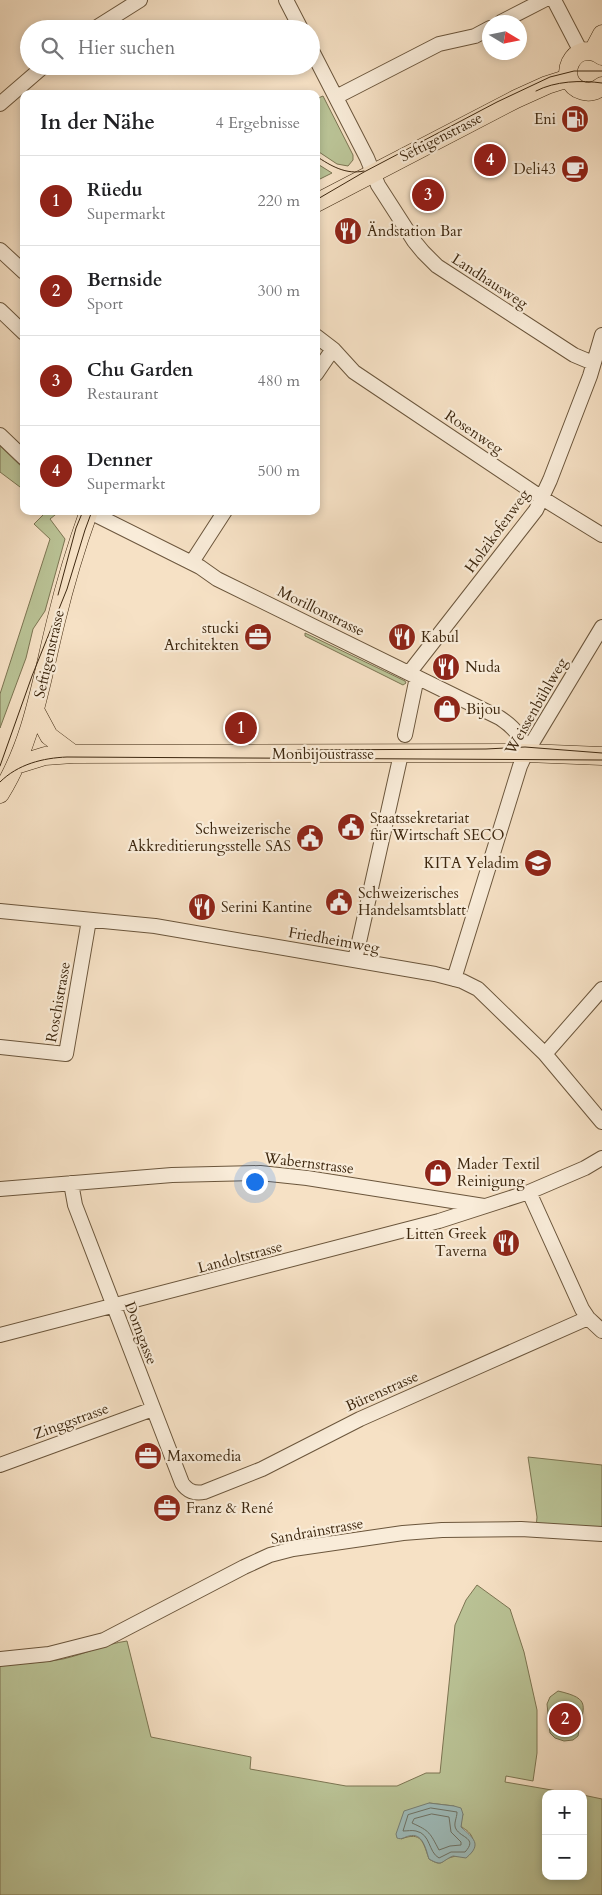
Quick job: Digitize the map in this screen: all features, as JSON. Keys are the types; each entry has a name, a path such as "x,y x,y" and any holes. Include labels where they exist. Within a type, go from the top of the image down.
{"main road":[{"path":"602,34 592,53 572,59 569,64 569,78 573,85 581,90 592,92 602,86"},
{"name":"Seftigenstrasse","path":"320,200 516,99 547,85 569,78"},
{"name":"Seftigenstrasse","path":"0,794 16,765 35,710 56,621 88,515"},
{"path":"35,710 51,739 73,754"},
{"name":"Monbijoustrasse","path":"16,765 46,756 73,754 526,753 602,756"}],"street":[{"path":"108,20 140,0"},
{"path":"286,0 296,20"},
{"path":"515,15 544,0"},
{"path":"554,0 592,53"},
{"path":"336,98 439,44 475,36 482,32"},
{"name":"Landhausweg","path":"320,67 387,200 414,241 431,261 574,355 593,363"},
{"path":"0,104 34,75"},
{"path":"0,250 20,268"},
{"path":"0,310 20,329"},
{"name":"Holzikofenweg","path":"405,735 413,675 534,513 542,498 590,376 602,335"},
{"name":"Rosenweg","path":"320,339 333,349 354,372 542,498 602,535"},
{"path":"320,368 333,349"},
{"path":"0,435 20,452"},
{"name":"Morillonstrasse","path":"97,515 192,562 217,579 504,720 521,737 526,753"},
{"path":"192,562 222,515"},
{"name":"Weissenbühlweg","path":"454,978 520,766 602,626"},
{"path":"355,960 401,754"},
{"name":"Friedheimweg","path":"0,911 155,926 355,960 454,978 466,982 478,989 545,1054 602,1122"},
{"name":"Roschistrasse","path":"0,1048 66,1054 89,920"},
{"path":"545,1054 602,989"},
{"name":"Wabernstrasse","path":"0,1189 182,1174 260,1173 282,1174 487,1206 529,1192 585,1168 602,1158"},
{"name":"Dorngasse","path":"71,1183 75,1205 182,1483 191,1491"},
{"path":"529,1192 588,1318 602,1332"},
{"name":"Landoltstrasse","path":"0,1335 410,1229 487,1206"},
{"name":"Bürenstrasse","path":"191,1491 204,1492 262,1469 360,1419 588,1318"},
{"name":"Zinggstrasse","path":"0,1465 154,1409"},
{"name":"Sandrainstrasse","path":"0,1659 49,1654 104,1640 244,1567 270,1555 293,1549 403,1533 449,1530 521,1530 602,1534"}],"green space":[{"path":"323,96 353,155 353,160 348,166 337,164 320,153 320,97"},
{"path":"320,166 332,173 320,179"},
{"path":"0,446 20,465 20,487 0,472"},
{"path":"43,515 55,515 50,519 65,539 45,611 33,629 26,658 0,728 0,694 50,539 34,524"},
{"path":"305,633 406,683 403,685 305,636"},
{"path":"528,1457 602,1465 602,1533 536,1529 537,1517"},
{"path":"477,1585 510,1609 524,1652 537,1710 537,1753 533,1781 506,1776 505,1782 552,1790 542,1790 542,1880 587,1880 587,1796 602,1799 602,1895 0,1895 0,1665 63,1659 127,1641 151,1737 251,1757 250,1769 346,1786 397,1786 426,1773 440,1773 455,1625 466,1600","holes":["429,1803 454,1806 463,1814 461,1826 473,1839 474,1847 469,1855 454,1856 442,1863 437,1863 429,1859 423,1843 418,1837 413,1836 401,1839"]},
{"path":"558,1691 577,1697 583,1705 578,1736 573,1740 564,1741 555,1738 550,1733 547,1704 550,1697"}],"water":[{"path":"429,1803 461,1808 463,1814 461,1827 472,1838 475,1845 466,1858 453,1856 437,1863 429,1859 421,1839 418,1837 414,1835 402,1839 397,1838 396,1834 404,1811"}],"tram line":[{"path":"320,198 364,172 497,102 550,77 574,71 602,71"},
{"path":"536,91 551,85 568,82 602,83"},
{"path":"320,158 345,171 364,171"},
{"path":"58,595 81,515"},
{"path":"0,766 32,676 67,589 91,515"},
{"path":"297,750 525,747 602,753"},
{"path":"0,782 23,766 31,763 67,757 602,760"}],"place":[{"name":"Eni","path":"575,119"},
{"name":"Denner","path":"490,160"},
{"name":"Deli43","path":"575,169"},
{"name":"Chu Garden","path":"428,195"},
{"name":"Ändstation Bar","path":"348,231"},
{"name":"stucki Architekten","path":"258,637"},
{"name":"Kabul","path":"402,637"},
{"name":"Nuda","path":"446,667"},
{"name":"Bijou","path":"447,709"},
{"name":"Rüedu","path":"241,728"},
{"name":"Staatssekretariat für Wirtschaft SECO","path":"351,827"},
{"name":"Schweizerische Akkreditierungsstelle SAS","path":"310,838"},
{"name":"KITA Yeladim","path":"538,863"},
{"name":"Schweizerisches Handelsamtsblatt","path":"339,902"},
{"name":"Serini Kantine","path":"202,907"},
{"name":"Mader Textil Reinigung","path":"438,1173"},
{"name":"Litten Greek Taverna","path":"506,1243"},
{"name":"Maxomedia","path":"148,1456"},
{"name":"Franz & René","path":"167,1508"},
{"name":"Bernside","path":"565,1719"}]}
